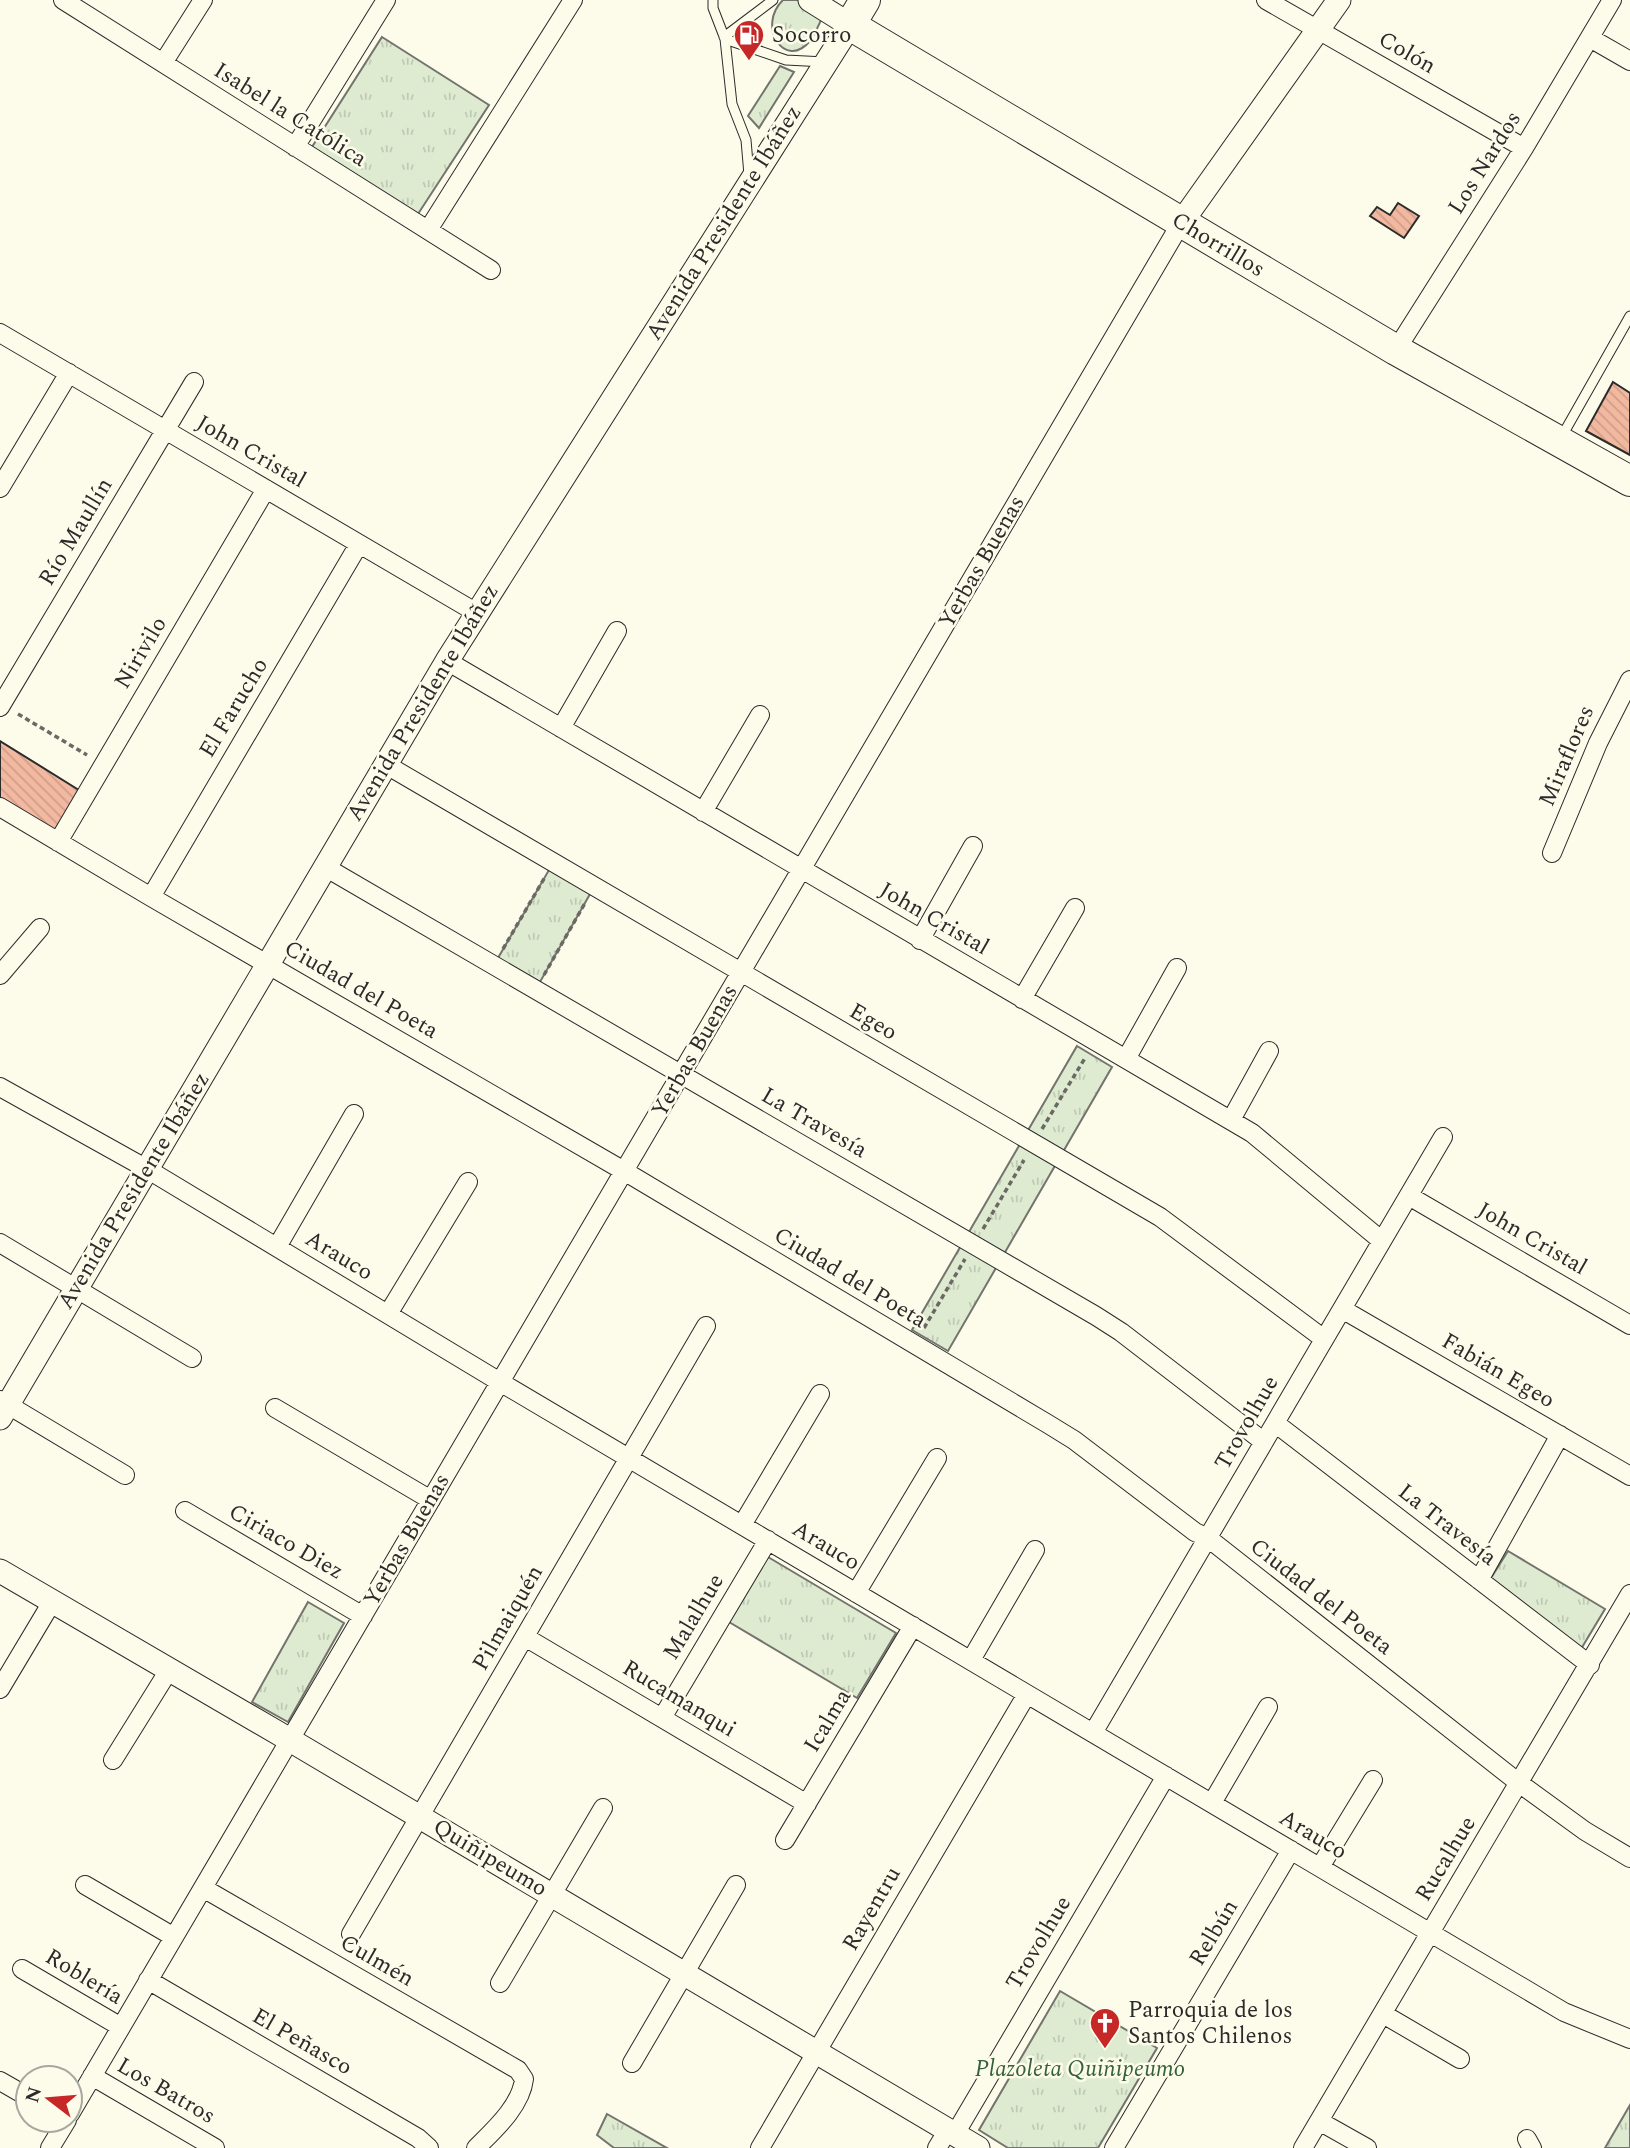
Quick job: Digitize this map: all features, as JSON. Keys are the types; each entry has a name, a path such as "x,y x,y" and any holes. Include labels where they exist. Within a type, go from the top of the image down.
{"main road":[{"name":"Chorrillos","path":"858,12 1181,223 1396,350 1630,481"}],"street":[{"name":"Isabel la Católica","path":"64,0 491,270"},
{"path":"163,63 203,0"},
{"path":"295,147 386,0"},
{"path":"428,230 573,0"},
{"name":"Chorrillos","path":"810,0 858,12"},
{"name":"Colón","path":"1266,0 1524,148"},
{"name":"Yerbas Buenas","path":"84,2090 1181,223 1339,0"},
{"name":"Los Nardos","path":"1396,350 1524,148 1612,0"},
{"name":"Avenida Presidente Ibáñez","path":"3,1408 76,1290 447,661 858,12"},
{"path":"1590,38 1630,61"},
{"name":"John Cristal","path":"0,333 477,613"},
{"path":"0,488 69,373"},
{"name":"Río Maullín","path":"1,706 194,382"},
{"name":"Nirivilo","path":"58,842 266,489"},
{"name":"El Farucho","path":"151,897 359,544"},
{"path":"561,728 617,631"},
{"name":"John Cristal","path":"447,661 1252,1133 1382,1241"},
{"name":"Miraflores","path":"1552,853 1598,743 1630,680"},
{"path":"703,812 760,715"},
{"name":"Egeo","path":"386,764 1168,1222 1324,1339"},
{"name":"Ciudad del Poeta","path":"0,807 624,1171 1074,1440 1195,1532 1208,1538 1519,1783 1586,1832 1630,1858"},
{"path":"920,940 973,846"},
{"name":"La Travesía","path":"326,866 1121,1332 1264,1442"},
{"path":"1023,999 1075,908"},
{"path":"0,975 40,928"},
{"path":"1126,1059 1177,968"},
{"path":"1231,1120 1269,1051"},
{"name":"Arauco","path":"0,1087 147,1169 500,1382 1564,2012 1630,2039"},
{"path":"277,1247 354,1114"},
{"name":"Trovolhue","path":"1093,1733 1443,1137"},
{"path":"388,1314 468,1182"},
{"name":"John Cristal","path":"1409,1196 1630,1325"},
{"path":"0,1243 192,1358"},
{"name":"Fabián Egeo","path":"1342,1308 1630,1476"},
{"name":"Pilmaiquén","path":"351,1934 706,1326"},
{"path":"742,1525 820,1394"},
{"path":"3,1408 125,1475"},
{"path":"275,1408 431,1500"},
{"name":"La Travesía","path":"1275,1423 1590,1665"},
{"path":"1479,1580 1560,1435"},
{"path":"856,1593 937,1458"},
{"name":"Ciriaco Diez","path":"185,1511 363,1616"},
{"name":"Malalhue","path":"662,1718 768,1540"},
{"path":"971,1660 1035,1550"},
{"name":"Quiñipeumo","path":"0,1571 817,2052 947,2138 978,2148"},
{"name":"Rucalhue","path":"1303,2148 1630,1594"},
{"path":"0,1689 52,1602"},
{"name":"Icalma","path":"785,1840 913,1626"},
{"name":"Rucamanqui","path":"525,1637 807,1804"},
{"path":"113,1760 169,1670"},
{"name":"Rayentru","path":"760,2148 1027,1694"},
{"path":"1212,1803 1268,1707"},
{"name":"Trovolhue","path":"947,2138 1166,1776"},
{"path":"1320,1867 1373,1780"},
{"path":"500,1983 603,1808"},
{"name":"Relbún","path":"1114,2148 1292,1850"},
{"path":"85,1885 174,1937"},
{"path":"632,2063 736,1885"},
{"name":"Culmén","path":"203,1888 518,2070 524,2079 523,2088 503,2121 476,2148"},
{"name":"Roblería","path":"23,1969 121,2027"},
{"name":"El Peñasco","path":"148,1980 418,2138 429,2148"},
{"path":"1383,2014 1460,2059"},
{"name":"Los Batros","path":"92,2076 215,2148"},
{"path":"1319,2121 1367,2148"}],"lane":[{"path":"713,0 713,8 724,38 732,104 740,122 748,155 748,185"},
{"path":"724,38 772,0"},
{"path":"724,38 786,60 826,62"},
{"path":"1559,442 1630,316"}],"path":[{"path":"1,706 104,764"},
{"path":"494,965 552,863"},
{"path":"536,989 594,887"},
{"path":"914,1344 1095,1041"}],"green space":[{"path":"783,0 799,0 823,16 810,41 801,49 791,51 783,48 773,32 775,10"},
{"path":"382,37 489,105 418,214 312,147"},
{"path":"780,66 794,72 759,128 748,116"},
{"path":"553,863 594,887 536,989 494,965"},
{"path":"1077,1046 1112,1067 948,1351 912,1330"},
{"path":"1508,1551 1605,1609 1581,1649 1491,1578"},
{"path":"768,1557 896,1633 857,1698 729,1622"},
{"path":"308,1602 344,1623 288,1722 252,1702"},
{"name":"Plazoleta Quiñipeumo","path":"1060,1991 1157,2048 1098,2148 1008,2148 979,2130"},
{"path":"1630,2105 1630,2148 1605,2148"},
{"path":"607,2114 667,2148 614,2148 597,2135"}],"building":[{"path":"1398,203 1419,216 1404,238 1370,216 1377,207 1390,215"},
{"path":"1613,382 1630,393 1630,455 1586,431"},
{"path":"0,741 82,792 56,835 0,800"}],"place":[{"name":"Socorro","path":"749,62"},
{"name":"Parroquia de los Santos Chilenos","path":"1105,2050"}]}
